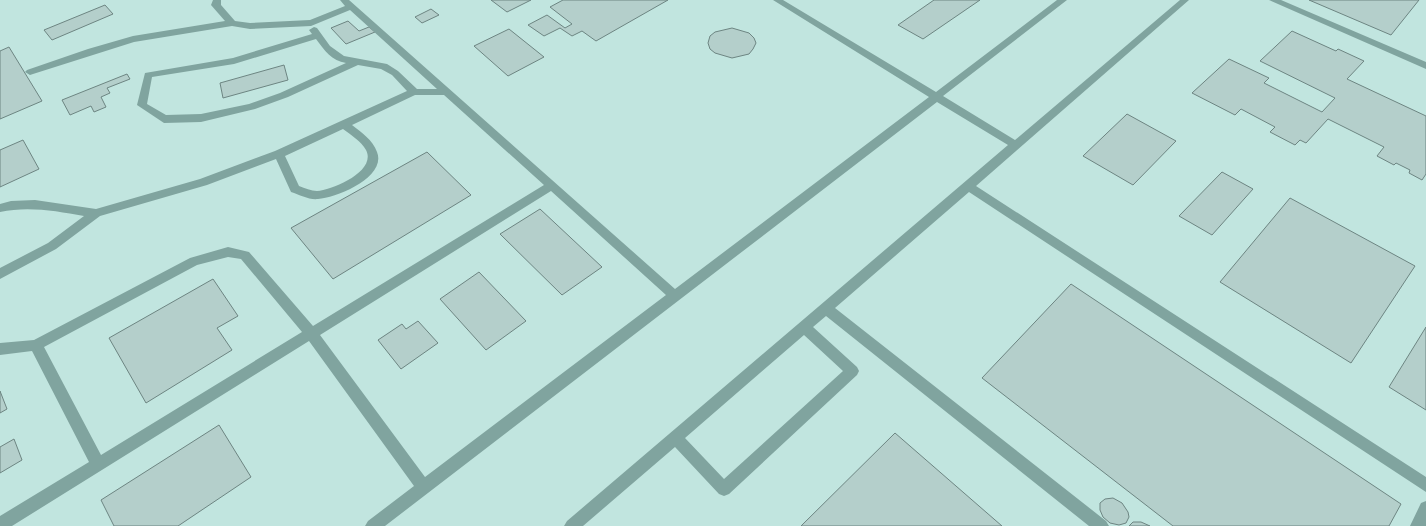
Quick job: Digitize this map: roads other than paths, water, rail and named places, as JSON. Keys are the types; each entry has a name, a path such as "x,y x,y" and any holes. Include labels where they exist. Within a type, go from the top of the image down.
{"lane":[{"path":"217,0 216,5 232,23"},
{"path":"777,0 1016,145"},
{"path":"373,526 1063,0"},
{"path":"572,526 805,328 1185,0"},
{"path":"1272,0 1426,66"},
{"path":"30,72 91,51 133,39 232,23 250,26 311,23 348,3 675,296"},
{"path":"311,23 317,36 327,48 341,59 356,62 372,62 384,66 395,73 414,92"},
{"path":"317,36 234,61 148,75 142,105 164,119 201,118 258,104 284,95 356,62"},
{"path":"0,274 52,246 96,213 203,182 279,154 414,92 449,92"},
{"path":"279,154 295,189 317,195 333,192 355,182 370,168 373,156 368,145 344,124"},
{"path":"0,525 310,332 552,186"},
{"path":"969,187 1426,485"},
{"path":"0,208 7,206 42,205 96,213"},
{"path":"0,349 36,346 194,261 228,252 245,256 310,332 424,488"},
{"path":"827,309 1101,526"},
{"path":"676,438 724,489 852,371 805,328"},
{"path":"36,346 98,464"},
{"path":"1418,526 1426,508"}]}
